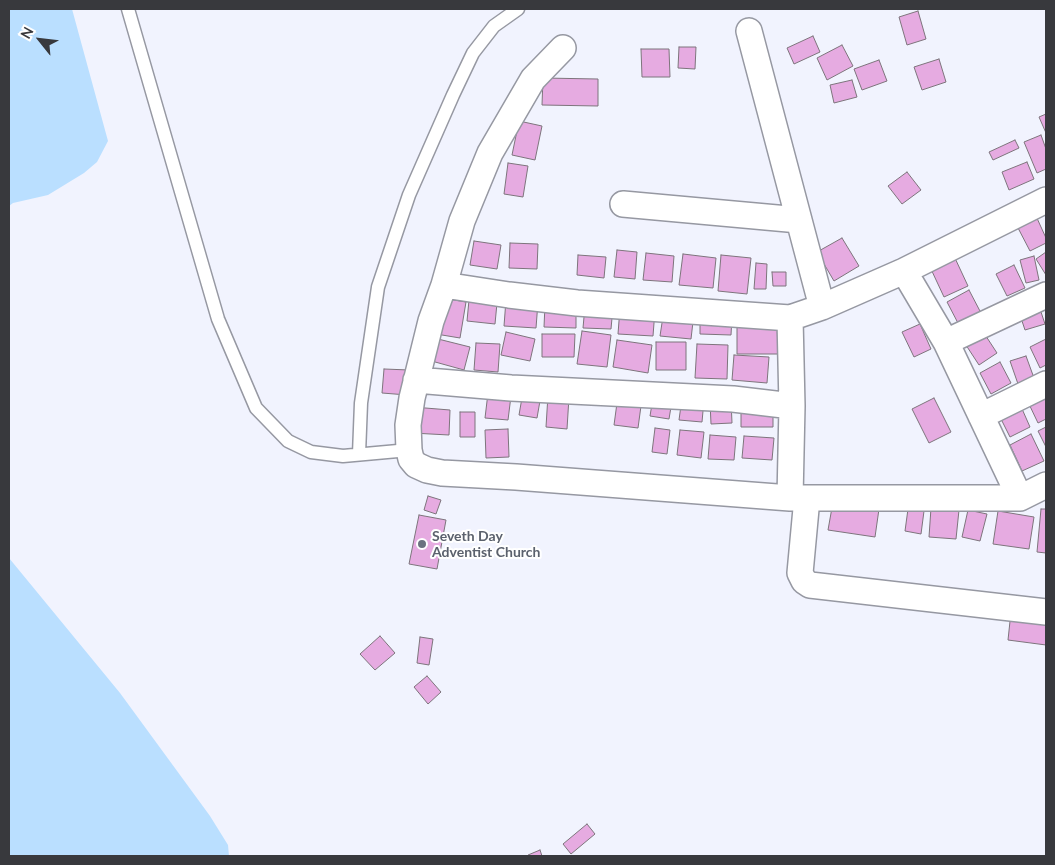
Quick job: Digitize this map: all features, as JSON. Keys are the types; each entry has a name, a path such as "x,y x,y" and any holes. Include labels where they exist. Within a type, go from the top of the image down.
{"street":[{"path":"749,31 822,306"},
{"path":"562,48 533,79 490,153 462,221 444,285 431,322 412,398 408,425 409,450 416,465 442,474 516,477 798,498 1020,498 1046,485"},
{"path":"444,285 508,296 578,303 790,318 904,271 1046,200"},
{"path":"623,204 799,220"},
{"path":"904,271 946,342 1020,498"},
{"path":"946,342 1046,295"},
{"path":"790,318 800,573 804,581 810,585 1046,612"},
{"path":"416,380 511,388 733,399 792,406"},
{"path":"981,416 1046,384"}],"lane":[{"path":"128,9 218,319 256,408 288,441 311,452 343,456 409,450"},
{"path":"359,454 361,403 378,287 408,195 473,53 494,26 518,9"}],"water":[{"path":"9,9 72,9 108,141 97,162 84,173 48,195 13,203 9,206"},
{"path":"9,558 120,693 210,816 228,845 229,856 9,856"}],"building":[{"path":"918,11 926,39 907,45 899,17"},
{"path":"813,36 820,52 794,64 787,48"},
{"path":"842,45 853,66 827,80 817,58"},
{"path":"679,47 696,47 695,69 678,68"},
{"path":"641,49 669,49 670,77 642,77"},
{"path":"939,59 946,82 922,90 914,67"},
{"path":"879,60 887,81 862,90 854,69"},
{"path":"543,78 598,79 598,106 542,105"},
{"path":"852,80 857,97 834,103 830,85"},
{"path":"1046,114 1046,133 1039,117"},
{"path":"519,121 542,126 535,160 512,155"},
{"path":"1041,135 1046,149 1046,169 1037,173 1024,142"},
{"path":"1015,140 1019,148 993,160 989,152"},
{"path":"1027,162 1034,179 1009,190 1002,172"},
{"path":"508,163 528,166 523,197 504,194"},
{"path":"907,172 921,190 902,204 888,186"},
{"path":"1036,216 1046,238 1046,243 1030,251 1017,226"},
{"path":"842,238 859,266 834,281 817,252"},
{"path":"474,241 501,245 497,269 470,265"},
{"path":"510,243 538,244 537,269 509,268"},
{"path":"617,250 637,252 635,279 614,277"},
{"path":"1046,252 1046,275 1036,259"},
{"path":"646,253 674,256 672,282 643,280"},
{"path":"683,254 716,258 713,288 679,285"},
{"path":"578,255 606,257 604,278 577,275"},
{"path":"721,255 751,258 747,294 718,291"},
{"path":"954,256 968,286 944,297 930,267"},
{"path":"1034,256 1039,280 1026,283 1020,260"},
{"path":"756,263 767,264 766,289 754,289"},
{"path":"1014,265 1025,288 1007,296 996,274"},
{"path":"772,272 786,272 786,286 773,286"},
{"path":"969,290 981,313 959,325 947,302"},
{"path":"443,298 466,302 460,338 436,334"},
{"path":"469,300 497,303 495,324 467,321"},
{"path":"506,300 538,302 536,328 504,326"},
{"path":"545,305 576,306 576,328 544,327"},
{"path":"585,306 613,307 611,329 583,328"},
{"path":"1039,306 1045,324 1025,330 1019,312"},
{"path":"620,308 655,310 653,336 618,334"},
{"path":"664,310 694,313 691,339 660,336"},
{"path":"700,316 732,317 731,335 700,334"},
{"path":"737,322 777,322 778,354 737,354"},
{"path":"920,324 931,349 914,357 902,332"},
{"path":"980,327 997,353 979,365 962,339"},
{"path":"582,331 611,335 607,367 577,364"},
{"path":"506,332 535,339 530,361 501,355"},
{"path":"542,334 575,334 574,357 542,357"},
{"path":"434,338 470,347 464,370 428,360"},
{"path":"1046,339 1046,365 1040,368 1030,347"},
{"path":"617,340 652,345 648,373 613,367"},
{"path":"656,342 686,342 686,370 656,370"},
{"path":"476,343 500,344 498,372 474,370"},
{"path":"697,344 728,345 727,379 695,378"},
{"path":"734,355 769,357 767,383 732,380"},
{"path":"1026,356 1034,378 1018,384 1010,361"},
{"path":"1000,362 1011,383 991,394 980,373"},
{"path":"384,369 409,370 407,395 382,393"},
{"path":"523,392 541,395 537,418 519,415"},
{"path":"488,393 511,396 508,420 485,418"},
{"path":"548,395 569,397 567,429 546,427"},
{"path":"1043,395 1046,401 1046,419 1038,423 1028,402"},
{"path":"653,398 672,401 669,419 650,416"},
{"path":"682,398 704,400 702,422 679,420"},
{"path":"934,398 951,432 929,443 912,409"},
{"path":"731,400 732,423 711,424 710,402"},
{"path":"1019,402 1030,427 1010,437 998,413"},
{"path":"617,403 641,406 638,428 614,425"},
{"path":"413,407 450,410 449,435 412,433"},
{"path":"741,407 773,408 773,427 741,427"},
{"path":"460,412 475,412 475,437 460,437"},
{"path":"1046,427 1046,447 1038,431"},
{"path":"655,428 670,430 667,454 652,452"},
{"path":"508,429 509,457 486,458 485,430"},
{"path":"680,430 704,432 701,458 677,455"},
{"path":"1031,434 1044,461 1022,471 1010,445"},
{"path":"710,435 736,437 734,460 708,459"},
{"path":"744,436 774,438 772,460 742,458"},
{"path":"428,496 441,500 436,514 424,510"},
{"path":"833,502 879,509 875,537 828,530"},
{"path":"931,508 959,510 956,539 929,537"},
{"path":"908,509 924,511 921,534 905,531"},
{"path":"1041,509 1046,509 1046,553 1037,552"},
{"path":"968,510 987,514 980,541 962,537"},
{"path":"998,511 1034,517 1029,549 993,544"},
{"path":"419,515 446,520 437,569 409,564"},
{"path":"1011,612 1046,616 1046,645 1008,640"},
{"path":"380,636 395,653 375,670 360,654"},
{"path":"420,637 433,639 429,665 417,663"},
{"path":"427,676 441,692 428,704 414,687"},
{"path":"587,824 595,834 571,854 563,844"},
{"path":"540,850 542,856 528,856 528,855"}],"place":[{"name":"Seveth Day Adventist Church","path":"422,544"}]}
